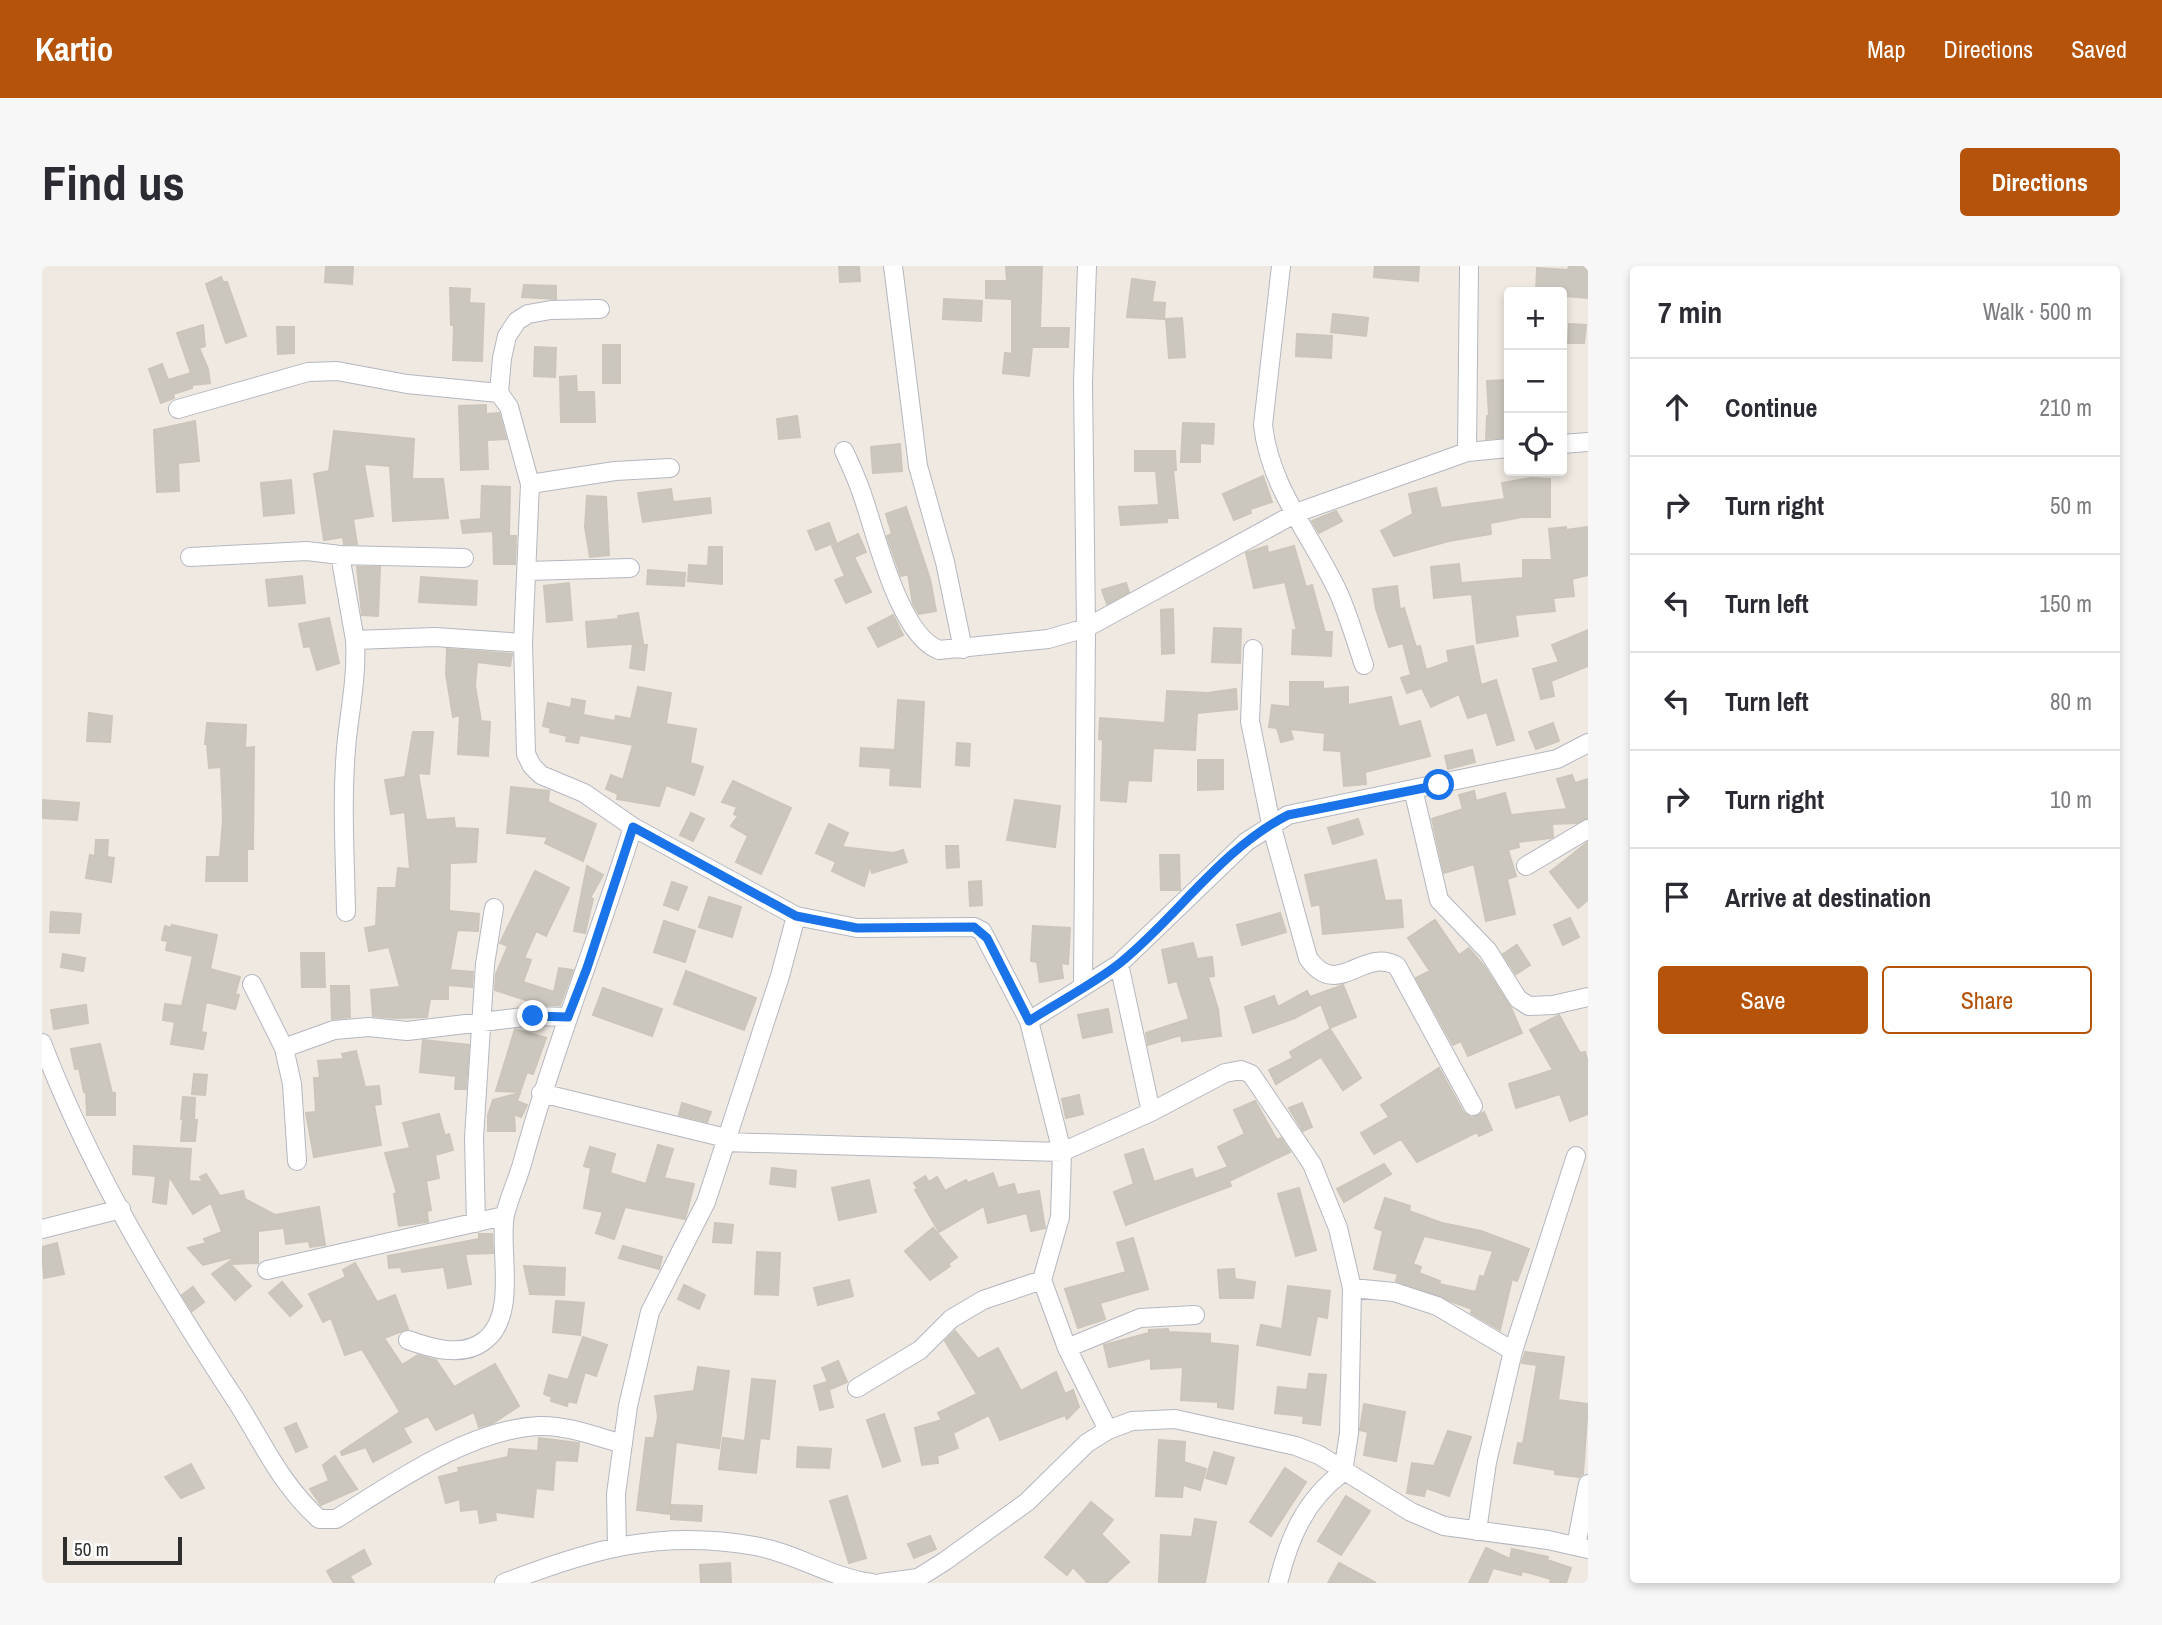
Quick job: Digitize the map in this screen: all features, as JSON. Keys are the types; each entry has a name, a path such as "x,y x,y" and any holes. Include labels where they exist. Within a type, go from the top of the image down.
{"street":[{"path":"892,266 918,466 945,562 963,649"},
{"path":"1083,986 1086,628 1083,382 1087,266"},
{"path":"1281,266 1263,425 1270,465 1282,493 1296,513 1340,596 1364,666"},
{"path":"1467,452 1469,266"},
{"path":"600,309 551,310 528,314 517,321 507,336 499,393 509,407 530,484 523,643 526,754 541,775 584,793 633,827 796,916 857,928 974,927 987,938 1029,1021 1062,1152 1060,1217 1042,1280 1067,1348 1108,1430"},
{"path":"178,409 274,380 327,371 407,384 499,393"},
{"path":"1567,444 1588,442"},
{"path":"844,451 863,497 891,588 932,648 963,649 1048,639 1086,628 1296,513 1467,452 1504,448"},
{"path":"530,484 615,471 670,468"},
{"path":"190,557 307,551 340,555 464,558"},
{"path":"340,555 355,640 357,674 347,739 346,912"},
{"path":"527,572 630,568"},
{"path":"355,640 435,637 523,643"},
{"path":"1253,649 1251,721 1271,824 1308,958 1317,971 1332,976 1375,960 1388,961 1397,966 1473,1106"},
{"path":"1029,1021 1119,964 1246,842 1288,815 1557,759 1588,743"},
{"path":"1413,789 1439,900 1488,951 1518,999 1530,1006 1553,1005 1588,996"},
{"path":"408,1340 433,1349 464,1349 484,1341 498,1321 506,1289 504,1216 541,1093 587,968 633,827"},
{"path":"1526,866 1588,829"},
{"path":"476,1223 474,1138 484,1021 485,964 494,908"},
{"path":"617,1545 616,1494 623,1444 650,1312 706,1202 780,976 796,916"},
{"path":"1119,964 1151,1112"},
{"path":"252,984 284,1048 292,1084 297,1161"},
{"path":"284,1048 334,1030 369,1027 407,1031 533,1016 568,1017"},
{"path":"42,1043 63,1097 157,1279 240,1407 274,1467 295,1497 319,1519 336,1519 452,1451 513,1430 541,1426 576,1431 623,1444"},
{"path":"541,1093 726,1140 1062,1152 1151,1112 1225,1073 1241,1070 1251,1074 1312,1164 1338,1228 1352,1289 1349,1433 1343,1472 1321,1488 1303,1515 1287,1547 1278,1583"},
{"path":"1477,1531 1487,1462 1513,1351 1576,1156"},
{"path":"475,1202 504,1216"},
{"path":"42,1230 121,1209"},
{"path":"267,1270 504,1216"},
{"path":"857,1388 920,1350 951,1320 983,1300 1042,1280"},
{"path":"1352,1289 1394,1292 1437,1306 1513,1351"},
{"path":"1067,1348 1140,1318 1195,1315"},
{"path":"881,1583 919,1581 1027,1502 1087,1443 1108,1430 1132,1421 1175,1419 1296,1446 1319,1455 1411,1512 1444,1526 1502,1532 1582,1548 1588,1484"},
{"path":"505,1583 617,1545 680,1539 757,1546 849,1580 872,1583"}],"building":[{"path":"326,266 353,267 352,284 325,282"},
{"path":"839,266 859,266 860,281 840,282"},
{"path":"1006,266 1042,266 1040,328 1069,328 1068,347 1032,347 1029,376 1003,373 1005,353 1012,354 1012,299 986,298 986,281 1007,281"},
{"path":"1375,266 1419,266 1418,281 1374,277"},
{"path":"1569,266 1588,266 1588,298 1567,296 1567,287 1536,287 1537,268 1568,270"},
{"path":"221,277 223,282 227,282 246,336 226,343 206,284"},
{"path":"1132,279 1155,282 1152,302 1165,303 1164,319 1127,317"},
{"path":"524,285 556,286 556,299 522,297"},
{"path":"450,288 470,289 469,303 484,304 482,361 453,360 454,325 451,325"},
{"path":"944,299 982,301 981,321 943,319"},
{"path":"1333,314 1368,318 1366,336 1331,332"},
{"path":"1182,318 1185,357 1169,358 1166,319"},
{"path":"1569,324 1586,325 1584,343 1568,343"},
{"path":"203,325 205,346 199,348 208,369 210,383 192,385 192,388 173,394 174,398 161,403 149,369 162,364 168,380 191,373 177,333"},
{"path":"277,327 294,327 294,353 278,354"},
{"path":"1297,334 1332,336 1331,358 1296,356"},
{"path":"603,345 620,345 620,383 603,383"},
{"path":"535,347 556,348 555,377 534,376"},
{"path":"576,376 577,392 594,392 595,422 561,422 560,377"},
{"path":"1504,380 1504,437 1486,439 1489,416 1487,381"},
{"path":"486,405 486,414 499,413 506,439 487,440 488,469 461,470 459,406"},
{"path":"797,416 800,437 779,439 777,419"},
{"path":"195,421 199,461 178,463 179,491 157,492 154,430"},
{"path":"1183,423 1214,424 1213,444 1200,443 1200,462 1181,462"},
{"path":"334,431 414,439 412,479 443,479 448,518 393,521 390,466 364,464 373,516 353,519 357,544 344,544 343,537 324,540 314,474 329,471"},
{"path":"900,444 902,471 873,473 871,447"},
{"path":"1135,451 1175,451 1176,470 1173,470 1178,518 1167,518 1167,522 1121,525 1119,507 1159,505 1156,471 1135,471"},
{"path":"1263,476 1272,502 1250,509 1251,513 1234,520 1223,494"},
{"path":"1531,478 1550,479 1550,517 1522,517 1490,523 1491,534 1449,541 1394,556 1381,531 1413,514 1409,494 1436,488 1441,508 1505,499 1502,483"},
{"path":"291,480 294,513 264,516 261,483"},
{"path":"482,486 510,487 509,536 516,536 515,564 494,564 493,531 463,533 461,521 481,519"},
{"path":"671,489 673,502 710,498 711,513 643,522 638,493"},
{"path":"587,496 606,497 609,555 590,557 585,527"},
{"path":"906,507 930,579 936,611 919,614 913,604 908,574 901,576 887,536 892,534 886,514"},
{"path":"1336,511 1342,521 1319,533 1312,521"},
{"path":"829,523 836,542 816,550 808,531"},
{"path":"1566,527 1566,530 1588,527 1588,575 1572,579 1574,596 1553,598 1555,611 1515,615 1518,636 1477,643 1472,594 1434,598 1431,567 1459,564 1461,583 1523,578 1523,560 1552,560 1549,529"},
{"path":"858,534 866,552 854,557 871,592 846,603 835,580 845,576 832,546"},
{"path":"1267,546 1268,553 1294,546 1306,587 1312,585 1325,632 1332,632 1331,656 1292,654 1293,630 1297,631 1285,582 1254,588 1246,553"},
{"path":"709,547 722,547 722,584 688,581 689,565 708,566"},
{"path":"357,567 380,567 378,616 362,615"},
{"path":"648,570 685,573 684,586 647,584"},
{"path":"302,576 305,603 269,606 266,580"},
{"path":"421,577 477,581 476,605 419,602"},
{"path":"569,583 572,620 547,622 544,586"},
{"path":"1126,583 1129,592 1107,604 1102,590"},
{"path":"1397,586 1400,610 1404,608 1416,647 1420,646 1426,670 1449,662 1447,651 1473,646 1481,685 1496,680 1514,740 1497,745 1487,712 1468,718 1459,694 1431,707 1422,688 1407,693 1401,678 1411,675 1403,643 1389,647 1376,609 1373,589"},
{"path":"1173,609 1174,653 1162,654 1161,610"},
{"path":"638,613 643,643 588,647 586,622 619,619 618,616"},
{"path":"893,615 903,635 878,647 868,628"},
{"path":"329,618 339,663 317,670 310,646 304,647 299,624"},
{"path":"1214,628 1241,629 1240,663 1212,662"},
{"path":"1588,630 1588,666 1551,681 1554,696 1541,699 1533,669 1559,662 1552,645"},
{"path":"633,644 647,645 644,670 630,668"},
{"path":"447,649 512,654 510,666 477,662 475,686 481,721 490,722 488,756 458,754 460,715 453,717 446,674"},
{"path":"1290,682 1323,682 1323,689 1348,687 1348,705 1391,697 1399,727 1420,721 1430,756 1365,772 1366,784 1344,786 1341,751 1324,750 1325,733 1290,729 1293,739 1281,742 1277,728 1269,727 1272,705 1290,707"},
{"path":"638,687 671,693 666,724 696,729 690,763 703,767 694,795 666,785 659,806 617,799 618,794 606,789 611,775 623,780 633,745 580,735 578,743 566,741 567,736 550,732 551,728 543,726 548,703 571,708 572,699 585,701 583,715 615,721 616,716 631,719"},
{"path":"1236,689 1237,709 1197,713 1195,750 1153,748 1151,781 1128,780 1126,802 1101,800 1103,740 1099,739 1100,718 1165,723 1167,691 1208,693"},
{"path":"898,700 924,702 920,787 890,785 891,768 860,766 861,748 895,750"},
{"path":"89,713 112,716 110,742 87,741"},
{"path":"207,723 246,725 245,748 254,747 253,849 247,849 247,881 206,881 207,857 220,857 223,819 221,767 209,768 205,744"},
{"path":"1553,723 1559,741 1536,749 1529,732"},
{"path":"413,732 433,732 429,774 418,773 426,820 454,818 455,828 478,829 476,862 450,863 449,911 479,914 478,931 457,930 450,970 473,972 472,987 448,985 448,999 430,999 427,1017 373,1016 371,990 400,987 389,947 369,951 365,928 376,926 378,888 396,888 398,868 410,869 405,812 391,814 385,780 405,777"},
{"path":"957,743 970,744 969,766 956,765"},
{"path":"1472,750 1475,762 1448,769 1445,756"},
{"path":"1198,760 1223,760 1223,789 1198,790"},
{"path":"1572,775 1575,783 1588,779 1588,818 1577,823 1552,824 1553,837 1518,842 1519,847 1508,850 1516,876 1507,879 1515,914 1486,921 1474,864 1444,873 1432,819 1463,809 1459,795 1474,791 1476,801 1505,793 1511,815 1567,809 1557,779"},
{"path":"733,781 791,808 761,874 736,862 748,836 731,826 738,816 734,814 737,807 722,802"},
{"path":"511,787 549,791 548,802 596,824 583,861 545,843 548,837 507,833"},
{"path":"42,800 79,803 77,820 42,818"},
{"path":"1015,800 1060,806 1055,847 1007,840"},
{"path":"691,813 704,819 693,841 680,835"},
{"path":"1358,819 1363,834 1333,844 1328,828"},
{"path":"829,824 848,833 842,847 894,853 903,850 907,862 872,873 870,865 864,886 832,871 836,862 816,853"},
{"path":"96,840 108,840 107,857 114,858 111,882 86,878 90,855 95,856"},
{"path":"1588,842 1588,900 1578,908 1550,872"},
{"path":"946,846 958,846 959,867 947,868"},
{"path":"1160,855 1179,855 1180,890 1161,890"},
{"path":"1376,860 1385,901 1401,900 1403,927 1323,934 1320,904 1312,906 1305,875"},
{"path":"587,866 603,875 590,898 593,899 585,933 574,931"},
{"path":"535,871 569,888 546,936 536,931 524,958 531,960 523,982 554,992 559,968 573,970 560,1005 541,1005 495,990 496,974 508,946 500,943"},
{"path":"981,881 982,905 970,906 969,882"},
{"path":"672,882 687,887 678,910 664,905"},
{"path":"709,897 741,907 732,937 699,927"},
{"path":"51,912 81,914 79,933 50,932"},
{"path":"1280,913 1286,932 1242,945 1237,925"},
{"path":"1570,918 1579,937 1563,945 1554,925"},
{"path":"1435,920 1459,955 1469,948 1484,966 1511,1008 1522,1033 1468,1056 1461,1041 1453,1045 1416,978 1430,971 1408,938"},
{"path":"664,921 695,931 685,962 654,952"},
{"path":"172,925 217,935 210,969 240,977 235,994 239,995 235,1009 206,1002 201,1032 206,1033 203,1049 171,1044 175,1022 163,1020 165,1004 182,1006 193,956 166,950 168,941 162,940 165,926 171,928"},
{"path":"1033,926 1070,928 1068,964 1061,963 1063,978 1040,982 1037,962 1031,961"},
{"path":"1193,943 1197,959 1212,957 1214,976 1208,977 1218,1009 1221,1036 1182,1041 1181,1035 1148,1045 1146,1033 1189,1019 1177,981 1169,983 1162,950"},
{"path":"1517,945 1530,965 1516,974 1503,954"},
{"path":"301,953 324,953 325,987 302,987"},
{"path":"63,954 85,958 83,971 61,967"},
{"path":"686,971 756,998 744,1030 674,1004"},
{"path":"1343,985 1356,1017 1330,1028 1321,1004 1295,1018 1253,1033 1245,1007 1274,996 1278,1007 1307,991 1310,997"},
{"path":"331,986 349,986 350,1017 332,1019"},
{"path":"603,988 662,1009 652,1036 593,1015"},
{"path":"86,1005 88,1023 54,1029 51,1010"},
{"path":"1108,1009 1112,1032 1083,1038 1078,1015"},
{"path":"1559,1015 1580,1053 1585,1052 1588,1063 1588,1114 1570,1121 1560,1094 1516,1108 1509,1084 1553,1070 1530,1030"},
{"path":"515,1029 546,1038 533,1074 527,1072 520,1092 496,1091"},
{"path":"1330,1029 1361,1078 1343,1090 1321,1057 1276,1084 1269,1070 1293,1058 1290,1052"},
{"path":"423,1040 469,1045 466,1089 455,1089 456,1076 420,1072"},
{"path":"100,1044 112,1093 115,1093 115,1115 87,1115 86,1091 84,1092 79,1068 75,1069 71,1049"},
{"path":"356,1051 365,1087 379,1086 381,1104 374,1105 381,1145 314,1157 306,1113 316,1112 314,1078 320,1078 318,1061 344,1059 342,1054"},
{"path":"1439,1068 1463,1112 1472,1118 1484,1112 1492,1130 1479,1136 1477,1132 1417,1162 1401,1139 1374,1154 1361,1133 1389,1117 1381,1105"},
{"path":"194,1074 207,1075 205,1095 192,1094"},
{"path":"520,1093 517,1101 527,1105 521,1117 514,1114 515,1131 488,1131 488,1115 493,1100"},
{"path":"1079,1095 1083,1114 1066,1118 1062,1099"},
{"path":"183,1097 195,1098 194,1120 181,1119"},
{"path":"1255,1101 1277,1140 1281,1138 1290,1152 1229,1181 1231,1186 1126,1225 1114,1192 1134,1184 1125,1155 1143,1149 1154,1182 1192,1169 1195,1179 1228,1167 1218,1147 1245,1134 1234,1110"},
{"path":"682,1103 711,1112 707,1122 679,1115"},
{"path":"1302,1103 1312,1127 1303,1131 1289,1108"},
{"path":"439,1114 445,1136 449,1134 453,1150 435,1155 439,1178 426,1181 431,1210 427,1211 428,1222 399,1226 394,1194 397,1193 385,1153 410,1148 403,1123"},
{"path":"183,1119 197,1120 195,1141 181,1141"},
{"path":"658,1145 673,1149 664,1178 694,1184 685,1219 625,1207 614,1239 596,1233 603,1212 584,1208 591,1168 584,1166 590,1147 615,1154 610,1173 646,1184"},
{"path":"134,1146 191,1149 189,1181 203,1182 200,1177 206,1174 220,1196 243,1191 245,1199 275,1215 319,1207 325,1245 310,1247 309,1241 286,1244 284,1228 258,1231 258,1263 230,1264 251,1286 235,1300 212,1274 237,1256 203,1265 188,1248 206,1243 204,1239 222,1232 211,1203 193,1214 169,1176 166,1204 153,1202 156,1176 133,1174"},
{"path":"1384,1164 1391,1174 1344,1202 1337,1189"},
{"path":"772,1168 796,1171 795,1187 770,1184"},
{"path":"993,1173 998,1188 1014,1184 1017,1195 1039,1191 1045,1228 1031,1231 1027,1213 988,1223 984,1206 939,1232 915,1190 918,1189 914,1183 925,1176 929,1182 937,1177 945,1191 966,1180 968,1183"},
{"path":"869,1180 876,1212 839,1220 832,1188"},
{"path":"1299,1188 1316,1250 1296,1256 1278,1194"},
{"path":"1385,1198 1410,1206 1409,1211 1442,1223 1481,1231 1529,1249 1517,1281 1512,1279 1500,1330 1471,1313 1472,1309 1396,1281 1398,1274 1374,1269 1383,1231 1375,1228","holes":["1424,1236 1493,1251 1484,1277 1480,1276 1476,1292 1439,1284 1440,1281 1419,1273 1421,1267 1413,1264"]},
{"path":"715,1223 733,1225 731,1243 713,1242"},
{"path":"933,1228 957,1257 948,1264 950,1266 930,1280 905,1251"},
{"path":"479,1234 492,1234 493,1253 465,1254 471,1284 448,1288 444,1267 402,1272 401,1267 389,1268 388,1256 479,1239"},
{"path":"1133,1238 1148,1289 1100,1303 1105,1319 1078,1328 1065,1289 1126,1272 1117,1243"},
{"path":"57,1243 64,1274 44,1278 42,1247"},
{"path":"623,1246 662,1257 659,1269 619,1258"},
{"path":"757,1252 780,1253 778,1295 755,1294"},
{"path":"355,1263 377,1302 395,1295 408,1329 384,1338 402,1365 418,1355 436,1360 454,1387 495,1364 519,1406 493,1423 479,1427 474,1412 436,1430 428,1416 403,1428 411,1442 373,1462 366,1447 342,1455 341,1452 400,1412 362,1349 345,1355 331,1318 323,1322 309,1294 346,1277 343,1270"},
{"path":"524,1266 565,1268 564,1295 530,1294"},
{"path":"1234,1269 1235,1279 1255,1282 1253,1298 1220,1298 1218,1270"},
{"path":"849,1280 853,1296 818,1305 814,1288"},
{"path":"282,1282 302,1306 290,1316 269,1293"},
{"path":"684,1285 705,1295 699,1309 678,1299"},
{"path":"1288,1286 1330,1291 1327,1318 1317,1316 1310,1355 1257,1345 1261,1325 1282,1329"},
{"path":"193,1287 204,1302 192,1311 182,1295"},
{"path":"556,1301 584,1303 580,1335 553,1332"},
{"path":"1168,1329 1169,1332 1210,1334 1210,1343 1238,1346 1233,1409 1218,1407 1218,1402 1181,1400 1183,1367 1151,1369 1151,1358 1109,1367 1104,1345 1149,1333 1149,1330"},
{"path":"955,1331 978,1359 998,1348 1021,1391 1056,1372 1065,1394 1073,1390 1079,1407 1067,1419 1065,1415 1000,1440 989,1415 953,1433 958,1448 937,1456 938,1463 922,1465 915,1428 942,1420 938,1413 977,1394 945,1341"},
{"path":"583,1337 607,1345 596,1376 585,1372 576,1403 568,1401 567,1406 551,1401 552,1397 544,1394 549,1375 568,1380"},
{"path":"1525,1352 1564,1357 1558,1400 1588,1404 1583,1474 1579,1477 1555,1474 1555,1470 1514,1463 1518,1443 1523,1444 1537,1365 1522,1363"},
{"path":"838,1361 847,1382 831,1389 822,1368"},
{"path":"698,1367 729,1371 719,1448 676,1442 669,1514 637,1510 646,1438 654,1438 658,1417 655,1396 694,1391"},
{"path":"1309,1374 1326,1375 1320,1425 1303,1423 1304,1416 1275,1413 1278,1387 1307,1390"},
{"path":"752,1379 775,1381 769,1439 760,1438 756,1473 719,1469 723,1438 745,1441"},
{"path":"827,1382 833,1407 820,1410 814,1386"},
{"path":"1364,1404 1405,1412 1396,1461 1364,1455 1368,1432 1360,1430"},
{"path":"884,1414 900,1461 883,1467 867,1420"},
{"path":"296,1423 307,1447 296,1452 285,1428"},
{"path":"1448,1431 1471,1437 1449,1496 1426,1488 1424,1496 1407,1493 1412,1463 1434,1466"},
{"path":"539,1438 579,1443 577,1461 555,1460 553,1490 536,1488 533,1517 495,1512 496,1520 480,1523 478,1509 461,1511 460,1499 446,1503 439,1477 459,1472 458,1468 508,1457 509,1449 538,1451"},
{"path":"1159,1440 1185,1442 1184,1462 1206,1469 1200,1490 1183,1485 1182,1497 1156,1496"},
{"path":"798,1447 831,1449 829,1468 797,1467"},
{"path":"1214,1452 1234,1458 1226,1484 1206,1478"},
{"path":"335,1456 357,1489 321,1505 310,1489 329,1481 323,1465"},
{"path":"191,1464 204,1488 181,1498 165,1477"},
{"path":"1285,1468 1306,1482 1271,1536 1250,1522"},
{"path":"847,1496 866,1558 849,1563 830,1501"},
{"path":"1346,1496 1370,1511 1341,1555 1318,1541"},
{"path":"1091,1502 1113,1520 1101,1534 1129,1562 1106,1583 1088,1583 1073,1567 1067,1575 1045,1557"},
{"path":"671,1505 702,1506 701,1521 671,1519"},
{"path":"1195,1519 1216,1522 1205,1583 1159,1583 1161,1535 1192,1537"},
{"path":"930,1536 936,1549 914,1558 908,1544"},
{"path":"1486,1548 1510,1559 1512,1549 1548,1557 1547,1560 1571,1568 1566,1583 1550,1583 1551,1579 1522,1571 1521,1575 1493,1568 1487,1583 1469,1583"},
{"path":"364,1550 371,1564 350,1576 354,1583 334,1583 327,1571"},
{"path":"730,1563 731,1583 701,1583 700,1565"},
{"path":"1339,1563 1376,1583 1328,1583"}],"route":[{"path":"533,1016 568,1017 587,968 633,827 796,916 857,928 974,927 982,931 987,938 1029,1021 1119,964 1246,842 1271,824 1288,815 1439,785"}]}
